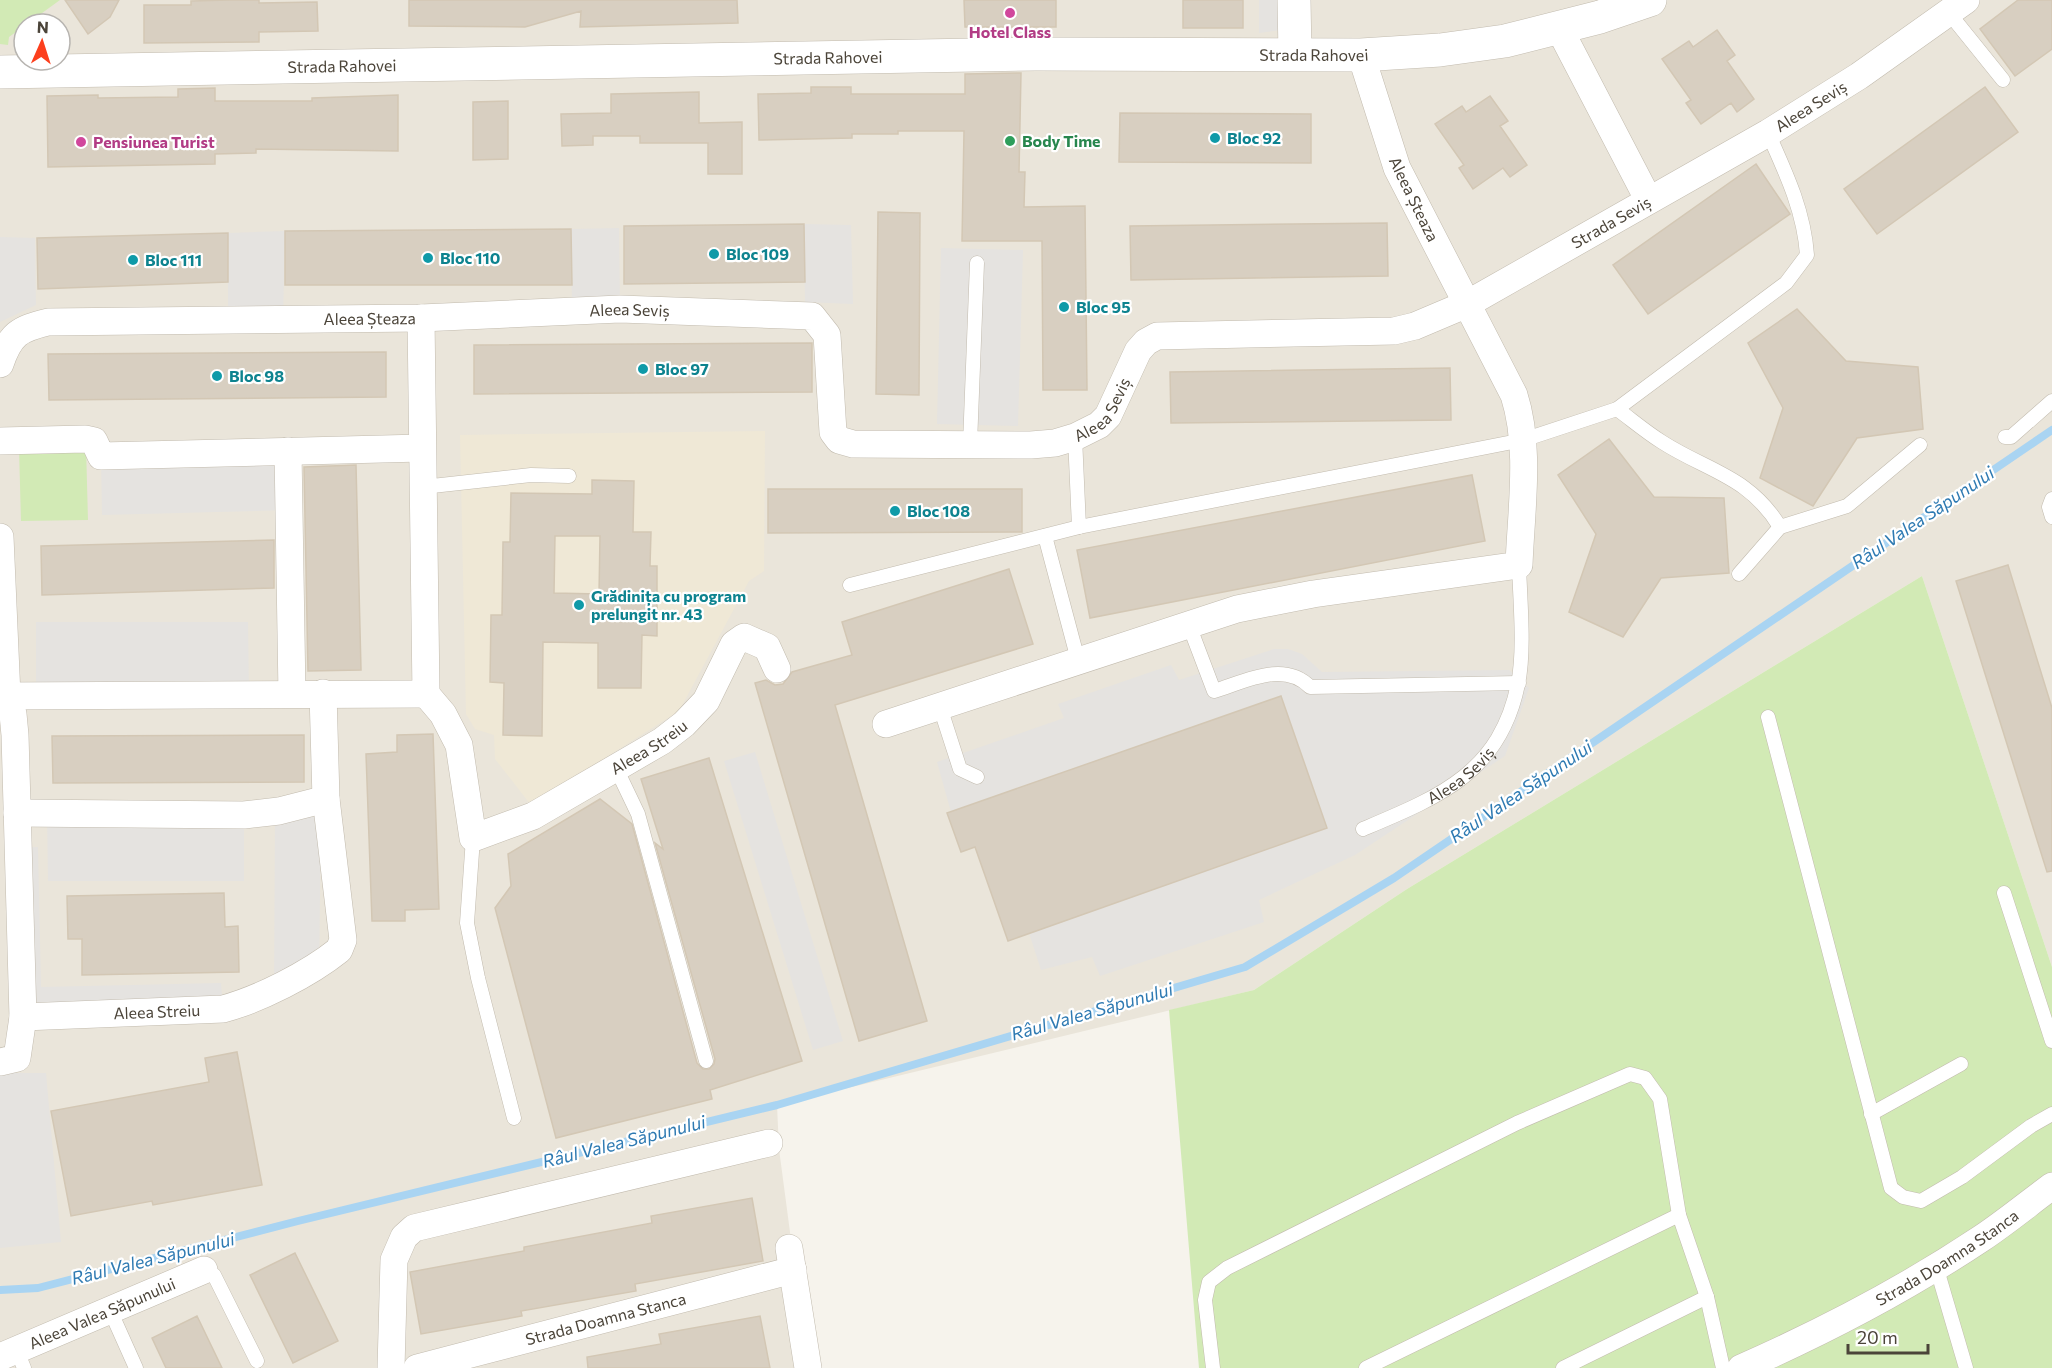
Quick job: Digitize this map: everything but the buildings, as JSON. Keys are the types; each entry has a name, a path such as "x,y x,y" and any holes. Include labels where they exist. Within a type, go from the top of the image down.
{"street":[{"path":"1294,0 1295,54"},
{"name":"Strada Rahovei","path":"0,72 1024,54 1361,55 1472,46 1559,28 1650,0"},
{"name":"Aleea Seviș","path":"1648,199 1768,133 1859,76 1958,6"},
{"name":"Strada Seviș","path":"1467,304 1648,199 1559,28"},
{"name":"Aleea Șteaza","path":"1361,55 1396,168 1467,304"},
{"name":"Aleea Seviș","path":"421,318 620,309 812,316 827,335 833,432 838,441 853,444 1047,444 1075,437 1099,425 1108,416 1138,351 1146,342 1157,336 1394,331 1415,326 1467,304 1514,395 1521,416 1523,440 1519,565"},
{"name":"Aleea Șteaza","path":"0,364 5,350 18,330 48,322 421,318 426,694"},
{"path":"0,441 85,439 94,441 99,447 100,456 422,448"},
{"path":"288,451 292,694"},
{"path":"0,537 3,696 13,714 23,1017 17,1058 0,1062"},
{"path":"886,724 1237,609 1313,594 1519,565"},
{"name":"Aleea Streiu","path":"473,838 534,816 662,741 684,724 706,701 734,644 744,638 767,647 777,669"},
{"name":"Aleea Streiu","path":"23,1017 223,1009 243,1004 329,958 339,950 343,940 326,799 323,693"},
{"path":"3,696 426,694 443,714 459,745 473,838"},
{"path":"17,813 244,815 326,799"},
{"path":"391,1368 394,1260 404,1237 414,1228 769,1143"},
{"name":"Strada Doamna Stanca","path":"1748,1366 1936,1266 1983,1237 2052,1186"},
{"name":"Strada Doamna Stanca","path":"417,1368 791,1259 808,1368"},
{"name":"Aleea Valea Săpunului","path":"14,1359 110,1310 204,1270"}],"lane":[{"path":"1958,6 2003,80"},
{"path":"850,585 1079,527 1523,440 1617,409 1786,283 1807,255 1805,228 1796,196 1768,133"},
{"path":"970,444 977,263"},
{"path":"2005,437 2011,437 2052,401"},
{"path":"1617,409 1662,442 1734,479 1769,510 1779,527"},
{"path":"1075,437 1079,527"},
{"path":"1739,574 1779,527 1847,506 1920,445"},
{"path":"423,488 531,474 569,476"},
{"path":"2052,499 2049,507 2052,517"},
{"path":"1045,536 1078,660"},
{"name":"Aleea Seviș","path":"1363,829 1427,802 1477,768 1497,743 1519,683 1519,565"},
{"path":"1189,625 1214,691 1277,673 1290,674 1310,687 1519,683"},
{"path":"940,707 960,769 977,777"},
{"path":"1768,717 1891,1188 1903,1197 1921,1200 1962,1177 2031,1126 2052,1114"},
{"path":"616,768 638,814 706,1061"},
{"path":"473,838 467,923 478,978 514,1118"},
{"path":"2004,892 2052,1041"},
{"path":"1871,1114 1961,1064"},
{"path":"1213,1368 1205,1300 1209,1282 1227,1268 1517,1124 1630,1074 1645,1078 1660,1099 1679,1215 1707,1297 1723,1368"},
{"path":"1366,1368 1679,1215"},
{"path":"1936,1266 1966,1368"},
{"path":"204,1270 213,1275 257,1361"},
{"path":"1563,1368 1707,1297"},
{"path":"110,1310 136,1368"}],"shaded area":[{"path":"0,0 2052,0 2052,967 1922,576 1407,889 1254,990 777,1105 779,1149 808,1368 0,1368"},
{"path":"1259,0 1281,0 1281,30 1259,33"},
{"path":"804,224 851,225 853,304 805,302"},
{"path":"619,228 620,309 572,309 571,229"},
{"path":"285,231 283,320 228,320 228,233"},
{"path":"0,237 35,238 36,305 0,322"},
{"path":"941,248 1023,250 1018,426 937,424"},
{"path":"765,431 764,571 749,581 679,711 531,805 495,759 494,735 475,729 466,714 460,435"},
{"path":"288,451 289,510 102,515 101,456"},
{"path":"36,622 248,622 249,694 36,695"},
{"path":"1274,649 1288,649 1302,654 1322,672 1509,670 1529,688 1505,756 1355,855 1259,900 1264,922 1100,976 1092,957 1041,970 1029,933 1327,828 1281,696 951,812 937,762 1064,718 1058,704 1171,665 1179,680"},
{"path":"755,752 843,1041 813,1050 724,761"},
{"path":"47,813 244,815 244,881 48,881"},
{"path":"275,817 321,817 319,977 274,994"},
{"path":"38,847 41,987 221,983 223,1009 23,1017 18,848"},
{"path":"0,1073 46,1073 61,1242 0,1248"}],"green space":[{"path":"0,0 60,0 43,12 12,12 12,35 9,37 8,45 0,44"},
{"path":"86,446 88,520 21,521 19,448"},
{"path":"1922,576 2052,967 2052,1368 1199,1368 1169,1010 1254,990 1407,889"}],"waterway":[{"name":"Râul Valea Săpunului","path":"0,1290 38,1288 298,1221 777,1105 1245,967 1394,878 2052,430"}],"place":[{"name":"Hotel Class","path":"1010,13"},
{"name":"Bloc 92","path":"1215,138"},
{"name":"Body Time","path":"1010,141"},
{"name":"Pensiunea Turist","path":"81,142"},
{"name":"Bloc 109","path":"714,254"},
{"name":"Bloc 110","path":"428,258"},
{"name":"Bloc 111","path":"133,260"},
{"name":"Bloc 95","path":"1064,307"},
{"name":"Bloc 97","path":"643,369"},
{"name":"Bloc 98","path":"217,376"},
{"name":"Bloc 108","path":"895,511"},
{"name":"Grădinița cu program prelungit nr. 43","path":"579,605"}]}
